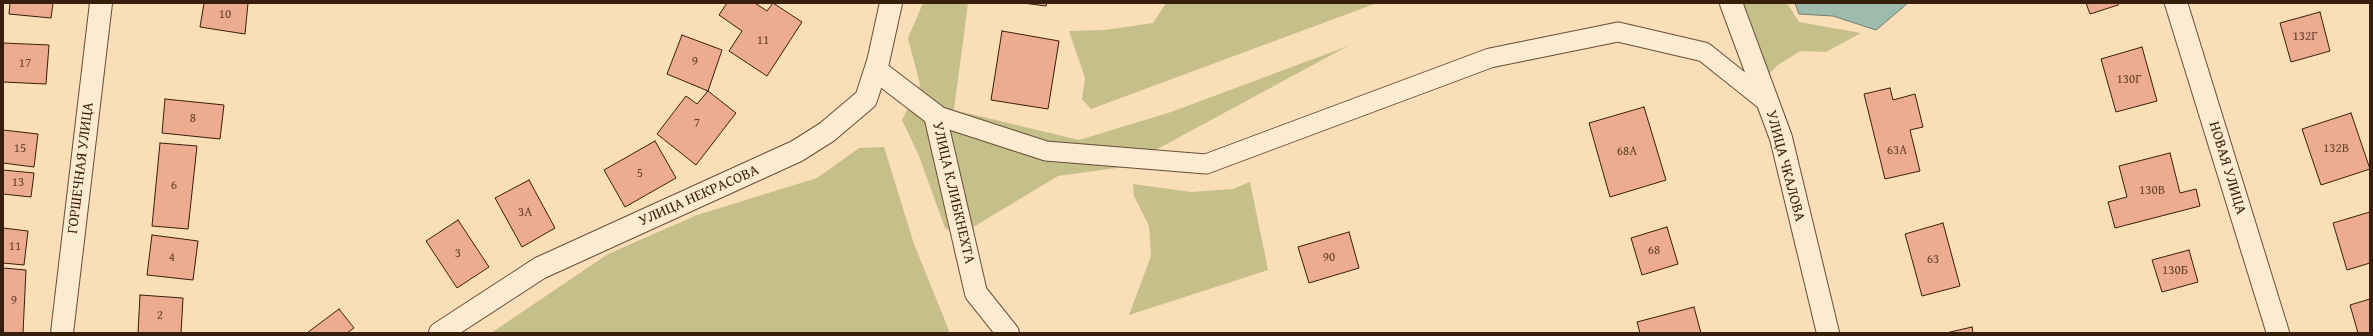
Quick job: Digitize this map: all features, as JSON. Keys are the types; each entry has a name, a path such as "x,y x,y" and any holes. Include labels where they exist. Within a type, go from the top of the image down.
{"street":[{"name":"ГОРШЕЧНАЯ УЛИЦА","path":"62,333 101,3"},
{"name":"УЛИЦА НЕКРАСОВА","path":"440,333 540,268 797,151 827,132 866,99 876,70 891,3"},
{"name":"УЛИЦА ЧКАЛОВА","path":"1731,3 1781,138 1828,333"},
{"name":"НОВАЯ УЛИЦА","path":"2176,3 2278,333"},
{"name":"УЛИЦА К.ЛИБКНЕХТА","path":"876,70 935,115 976,293 1008,333"}],"lane":[{"path":"935,115 1046,151 1206,164 1490,58 1618,32 1704,52 1768,104"}],"shaded area":[{"path":"923,3 968,3 954,110 1079,140 1171,112 1348,46 1124,167 1058,176 960,235 945,228 919,156 902,120 920,85 908,38"},
{"path":"1166,3 1377,3 1091,109 1082,99 1085,78 1069,31 1105,30 1153,23"},
{"path":"1729,3 1787,3 1799,22 1861,33 1826,52 1800,51 1778,65 1756,86"},
{"path":"1795,3 1908,3 1876,30 1833,16 1799,14"},
{"path":"884,147 914,244 950,333 491,333 608,254 697,215 817,178 859,148"},
{"path":"1250,182 1268,270 1129,315 1151,256 1149,226 1134,196 1133,184 1191,192 1233,189"}],"building":[{"path":"10,3 53,3 51,18 9,14"},
{"path":"204,3 248,3 245,34 200,27"},
{"path":"727,3 755,3 767,11 773,3 802,22 767,76 729,51 742,31 719,15"},
{"path":"1023,3 1047,3 1046,6"},
{"path":"2086,3 2118,3 2118,5 2090,14"},
{"path":"2320,12 2330,51 2291,62 2280,23"},
{"path":"1002,31 1059,41 1048,109 991,100"},
{"path":"682,35 722,50 708,91 667,74"},
{"path":"3,43 49,45 46,84 3,82"},
{"path":"2142,47 2157,101 2116,112 2101,59"},
{"path":"1890,88 1893,100 1915,94 1923,127 1910,130 1920,171 1885,179 1864,94"},
{"path":"708,91 736,113 696,165 657,134 686,96 697,104"},
{"path":"165,99 224,105 220,139 162,133"},
{"path":"1644,107 1666,180 1610,197 1589,123"},
{"path":"2351,113 2370,169 2321,185 2302,129"},
{"path":"3,130 38,134 34,167 3,163"},
{"path":"655,141 676,178 625,207 604,170"},
{"path":"160,143 197,146 188,229 152,226"},
{"path":"2170,153 2180,193 2196,189 2200,206 2115,228 2108,202 2127,197 2119,166"},
{"path":"3,170 34,173 31,197 3,194"},
{"path":"529,180 555,228 522,247 495,198"},
{"path":"2370,212 2370,263 2347,270 2333,223"},
{"path":"458,220 489,267 457,288 426,241"},
{"path":"1943,223 1960,286 1922,296 1905,234"},
{"path":"1667,227 1678,264 1642,275 1631,238"},
{"path":"3,228 28,231 24,265 3,263"},
{"path":"1349,232 1359,268 1309,283 1298,247"},
{"path":"152,235 198,241 193,280 147,275"},
{"path":"2189,250 2198,282 2162,292 2152,260"},
{"path":"3,268 26,270 23,333 3,333"},
{"path":"140,295 183,298 181,333 138,333"},
{"path":"2370,299 2370,333 2358,333 2350,305"},
{"path":"1694,307 1701,333 1640,333 1637,322"},
{"path":"339,309 354,328 347,333 307,333"},
{"path":"1972,327 1973,333 1946,333"}]}
